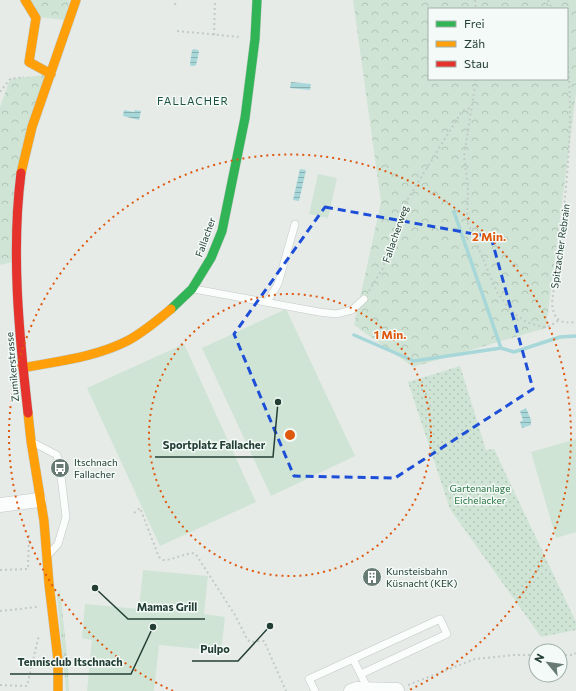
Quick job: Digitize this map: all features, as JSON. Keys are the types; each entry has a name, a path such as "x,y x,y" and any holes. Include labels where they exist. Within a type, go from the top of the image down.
{"main road":[{"path":"25,0 36,18 29,62 51,74"},
{"name":"Zumikerstrasse","path":"58,691 58,660 51,606 44,521 39,500 30,441 23,368 17,262 17,218 21,174 32,127 76,0"},
{"name":"Fallacher","path":"23,368 68,360 103,351 129,340 154,324 192,289 211,258 222,231 245,118 255,39 257,0"}],"street":[{"path":"0,505 39,500"},
{"path":"351,691 356,688 397,690"}],"lane":[{"path":"267,302 278,284 295,224"},
{"path":"192,289 336,314 352,310 364,299"},
{"path":"30,441 57,455 60,468 66,517 58,544 47,555"},
{"path":"315,691 309,679 440,619 447,634 361,674"},
{"path":"354,659 368,689"}],"path":[{"path":"175,5 176,0"},
{"path":"214,35 215,0"},
{"path":"177,31 255,39"},
{"name":"Spitzacher Rebrain","path":"559,320 555,316 552,303 566,202 572,131 568,64"},
{"path":"0,92 10,79 31,77"},
{"path":"476,80 464,157 468,186 467,221 497,292 511,312 526,322 543,327 550,326 559,320 564,322 576,322"},
{"name":"Fallacherweg","path":"364,299 383,268 404,206 462,111 472,107"},
{"path":"134,513 140,508 160,557 163,560 194,553 197,556 234,615 247,639 250,642 264,641 286,691"},
{"path":"0,570 28,569 28,530"},
{"path":"0,611 51,606"},
{"path":"0,685 27,686 42,621 53,620"},
{"path":"397,690 475,659 528,655"}],"highlighted area":[{"path":"325,207 491,237 533,389 395,478 294,476 234,334"}],"green space":[{"path":"30,0 70,0 64,20 39,17"},
{"path":"353,0 576,0 576,94 546,328 413,367 354,325 381,202"},
{"path":"51,74 32,127 16,261 0,265 0,107 10,79"},
{"path":"318,174 337,178 328,218 309,214"},
{"path":"286,309 355,456 271,496 202,348"},
{"path":"184,344 256,502 160,546 87,388"},
{"name":"Gartenanlage Eichelacker","path":"460,366 486,450 494,449 576,622 576,630 541,637 450,509 408,382"},
{"path":"576,439 576,532 556,538 531,452"},
{"path":"143,570 208,576 204,614 225,617 221,651 159,645 154,691 87,691 92,640 82,638 85,604 139,609"},
{"path":"60,590 68,664 69,691 66,691 57,595"}],"water":[{"path":"192,50 198,50 199,52 196,65 191,66"},
{"path":"291,82 311,84 310,90 290,88"},
{"path":"124,110 134,112 135,110 141,111 139,120 123,116"},
{"path":"300,169 306,170 299,201 293,200"},
{"path":"526,408 531,420 531,425 522,428 520,422 523,420 520,411"}],"waterway":[{"path":"454,212 501,348"},
{"path":"354,335 414,361 501,348 514,352 560,337 576,336"}],"traffic: fast":[{"path":"171,309 192,289 211,258 222,231 245,118 255,39 257,0"}],"traffic: slow":[{"path":"25,0 36,18 29,62 51,74"},
{"path":"21,173 32,127 76,0"},
{"path":"23,368 77,358 117,346 140,333 171,309"},
{"path":"28,413 44,521 49,584 58,660 58,691"}],"traffic: jam":[{"path":"21,173 18,203 16,263 19,323 28,413"}],"place":[{"name":"Sportplatz Fallacher","path":"278,402"},
{"name":"Itschnach Fallacher","path":"60,468"},
{"name":"Kunsteisbahn Küsnacht (KEK)","path":"372,577"},
{"name":"Mamas Grill","path":"95,588"},
{"name":"Pulpo","path":"270,626"},
{"name":"Tennisclub Itschnach","path":"153,627"}],"district":[{"name":"FALLACHER","path":"193,101"}]}
